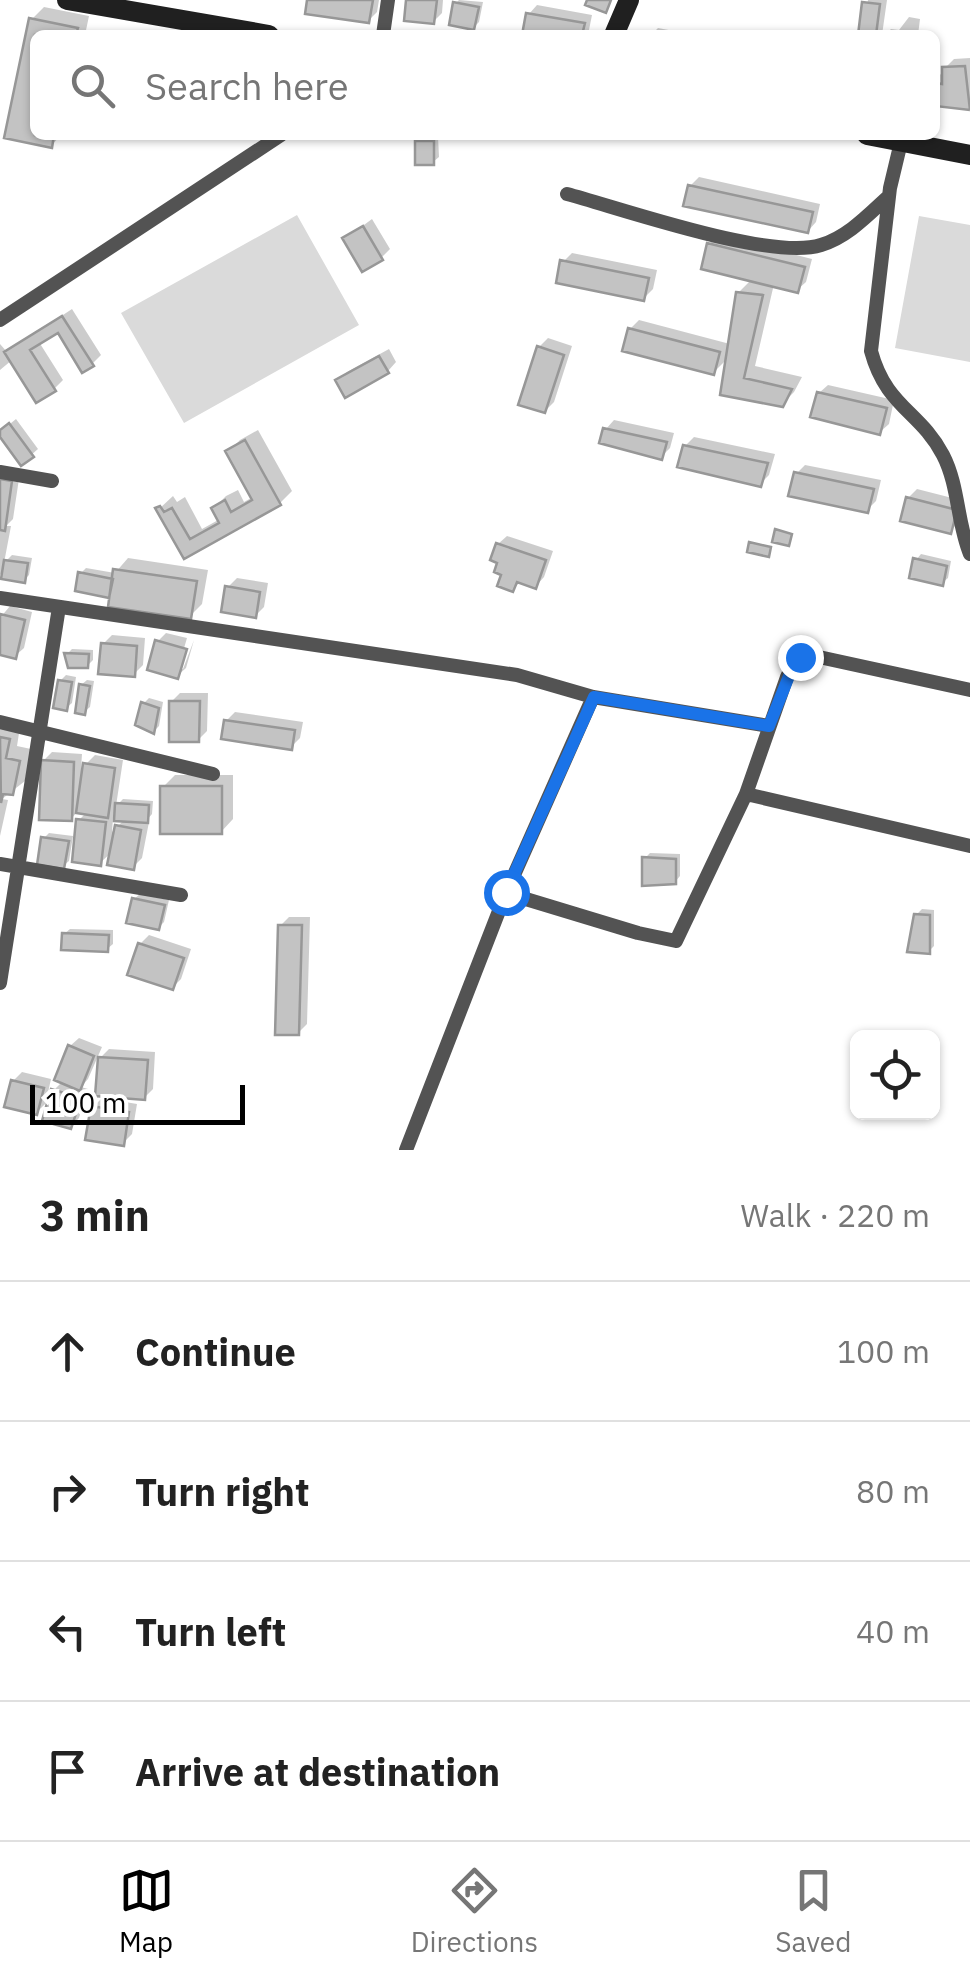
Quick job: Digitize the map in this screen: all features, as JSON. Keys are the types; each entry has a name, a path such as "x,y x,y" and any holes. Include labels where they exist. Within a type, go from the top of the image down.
{"street":[{"path":"67,0 152,8 247,30"},
{"path":"384,30 388,0"},
{"path":"616,30 629,0"},
{"path":"0,320 273,140"},
{"path":"892,140 970,154"},
{"path":"902,142 889,196 871,351 878,375 892,397 941,451 958,498 970,554"},
{"path":"567,194 702,232 797,249 822,245 855,227 889,196"},
{"path":"0,472 52,481"},
{"path":"0,598 517,674 594,697 769,726"},
{"path":"0,982 59,607"},
{"path":"506,892 676,941 746,794 795,661 819,656 970,690"},
{"path":"406,1150 506,892 594,697"},
{"path":"0,722 214,774"},
{"path":"746,794 970,846"},
{"path":"0,864 181,896"}],"shaded area":[{"path":"297,215 359,325 184,423 121,313"},
{"path":"919,216 970,225 970,362 895,348"}],"building":[{"path":"307,0 373,0 369,23 305,14"},
{"path":"406,0 437,0 434,24 404,21"},
{"path":"587,0 611,0 606,13 585,5"},
{"path":"453,2 479,7 474,30 449,25"},
{"path":"862,2 880,4 877,30 859,30"},
{"path":"526,13 585,23 583,30 523,30"},
{"path":"29,18 78,28 30,30 30,140 53,140 52,148 4,138"},
{"path":"965,66 970,110 940,107 942,67"},
{"path":"415,141 434,141 434,165 415,165"},
{"path":"688,185 813,212 808,233 683,206"},
{"path":"363,226 383,260 362,272 342,238"},
{"path":"707,243 805,267 798,293 701,269"},
{"path":"560,260 649,278 644,301 556,283"},
{"path":"736,292 763,295 744,378 792,389 783,407 720,395"},
{"path":"62,316 94,366 82,373 58,333 30,350 56,391 36,403 4,352"},
{"path":"628,328 720,352 714,375 622,351"},
{"path":"537,346 564,355 545,413 518,405"},
{"path":"379,356 389,373 345,398 335,380"},
{"path":"817,392 887,408 880,435 810,417"},
{"path":"9,423 34,457 21,466 0,437 0,430"},
{"path":"603,428 667,442 662,460 599,443"},
{"path":"245,440 281,505 184,559 155,508 160,506 164,512 172,508 190,539 219,523 211,508 225,500 231,512 252,500 225,451"},
{"path":"683,445 768,463 761,487 677,467"},
{"path":"794,472 874,489 868,513 788,496"},
{"path":"0,479 12,481 5,531 0,530"},
{"path":"906,497 957,510 951,534 900,521"},
{"path":"775,529 792,534 789,546 772,542"},
{"path":"749,542 771,547 769,557 747,552"},
{"path":"496,543 546,560 536,589 517,582 513,592 497,586 501,575 494,572 497,563 490,560"},
{"path":"913,558 947,566 943,586 909,578"},
{"path":"4,560 28,563 25,583 1,579"},
{"path":"113,569 197,581 191,619 108,607"},
{"path":"78,572 113,579 109,598 75,591"},
{"path":"225,586 260,592 256,618 221,612"},
{"path":"0,614 25,620 16,659 0,655"},
{"path":"155,640 187,649 178,679 147,670"},
{"path":"101,643 137,646 135,677 98,674"},
{"path":"64,653 89,654 88,668 68,668"},
{"path":"58,680 72,682 67,711 53,708"},
{"path":"79,684 90,686 85,715 75,713"},
{"path":"169,701 200,701 199,742 169,742"},
{"path":"141,702 159,708 154,734 135,725"},
{"path":"224,720 295,730 292,750 221,739"},
{"path":"0,737 10,739 6,758 20,761 13,795 3,794 1,803"},
{"path":"41,760 74,762 72,821 39,820"},
{"path":"83,763 115,768 108,818 76,813"},
{"path":"160,786 222,786 222,834 160,834"},
{"path":"115,803 149,805 148,823 114,821"},
{"path":"76,819 106,822 101,866 72,862"},
{"path":"115,825 141,830 134,870 107,865"},
{"path":"41,837 69,841 64,869 37,865"},
{"path":"642,857 676,859 676,884 642,886"},
{"path":"132,898 165,905 159,930 126,923"},
{"path":"914,914 930,915 930,954 907,952"},
{"path":"278,925 302,925 299,1035 275,1035"},
{"path":"62,933 109,935 108,952 61,950"},
{"path":"138,943 184,958 173,990 127,975"},
{"path":"68,1045 94,1056 80,1091 54,1080"},
{"path":"98,1057 148,1060 145,1100 95,1096"},
{"path":"11,1080 44,1088 37,1115 4,1107"},
{"path":"51,1089 81,1098 71,1129 42,1121"},
{"path":"91,1106 129,1112 124,1146 85,1140"}],"route":[{"path":"506,892 594,697 769,726 800,657"}]}
